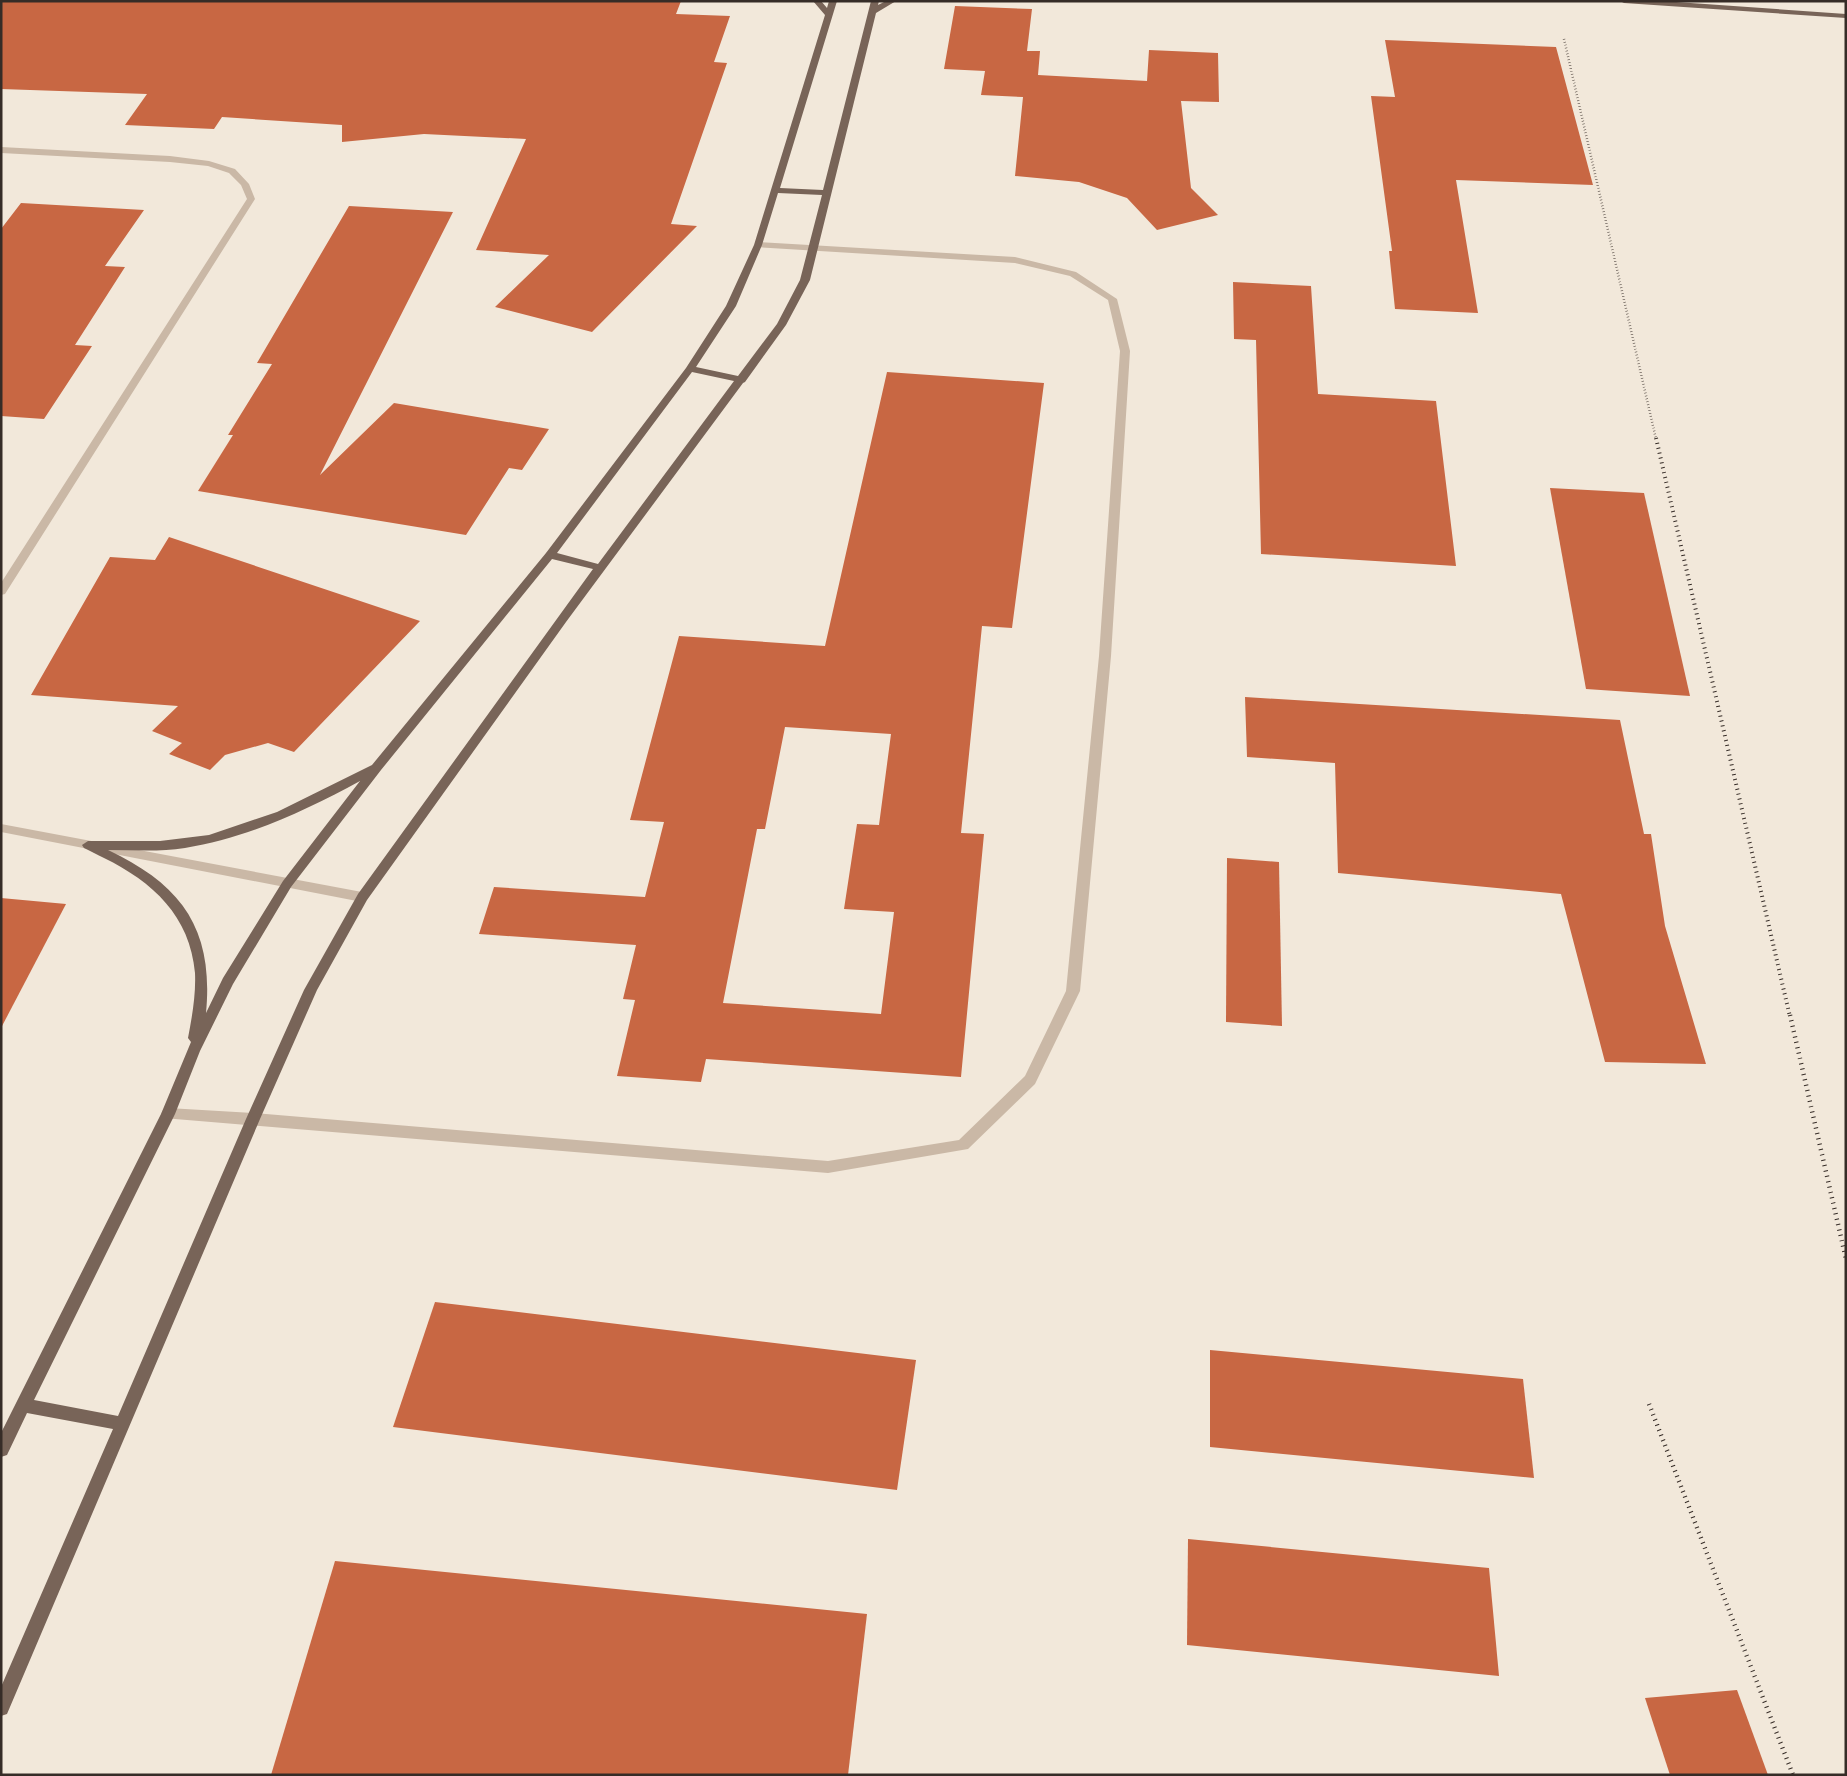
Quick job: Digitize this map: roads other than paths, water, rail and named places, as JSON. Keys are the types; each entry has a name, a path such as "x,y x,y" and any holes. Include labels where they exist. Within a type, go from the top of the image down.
{"main road":[{"path":"817,1 829,16"},
{"path":"1,1450 168,1114 192,1051 228,982 287,884 377,767 550,555 690,368 731,306 758,245 833,1"},
{"path":"1,1708 253,1119 311,990 362,897 601,568 781,325 804,280 874,6 892,1"},
{"path":"1624,1 1846,16"},
{"path":"775,190 827,193"},
{"path":"690,368 742,380"},
{"path":"550,555 601,568"},
{"path":"88,845 140,846 183,844 233,832 285,814 330,793 377,767"},
{"path":"88,845 125,864 154,882 184,914 200,955 202,1002 192,1051"},
{"path":"22,1405 123,1424"}],"lane":[{"path":"1,150 209,164 232,171 245,184 251,198 235,227 1,592"},
{"path":"168,1114 253,1119 828,1167 963,1145 1030,1080 1073,991 1105,656 1125,351 1112,299 1073,274 1015,260 758,245"},
{"path":"1,828 362,897"}],"railway":[{"path":"1564,39 1656,439"},
{"path":"1656,438 1790,1017"},
{"path":"1790,1015 1846,1259"},
{"path":"1649,1404 1793,1775"}]}
